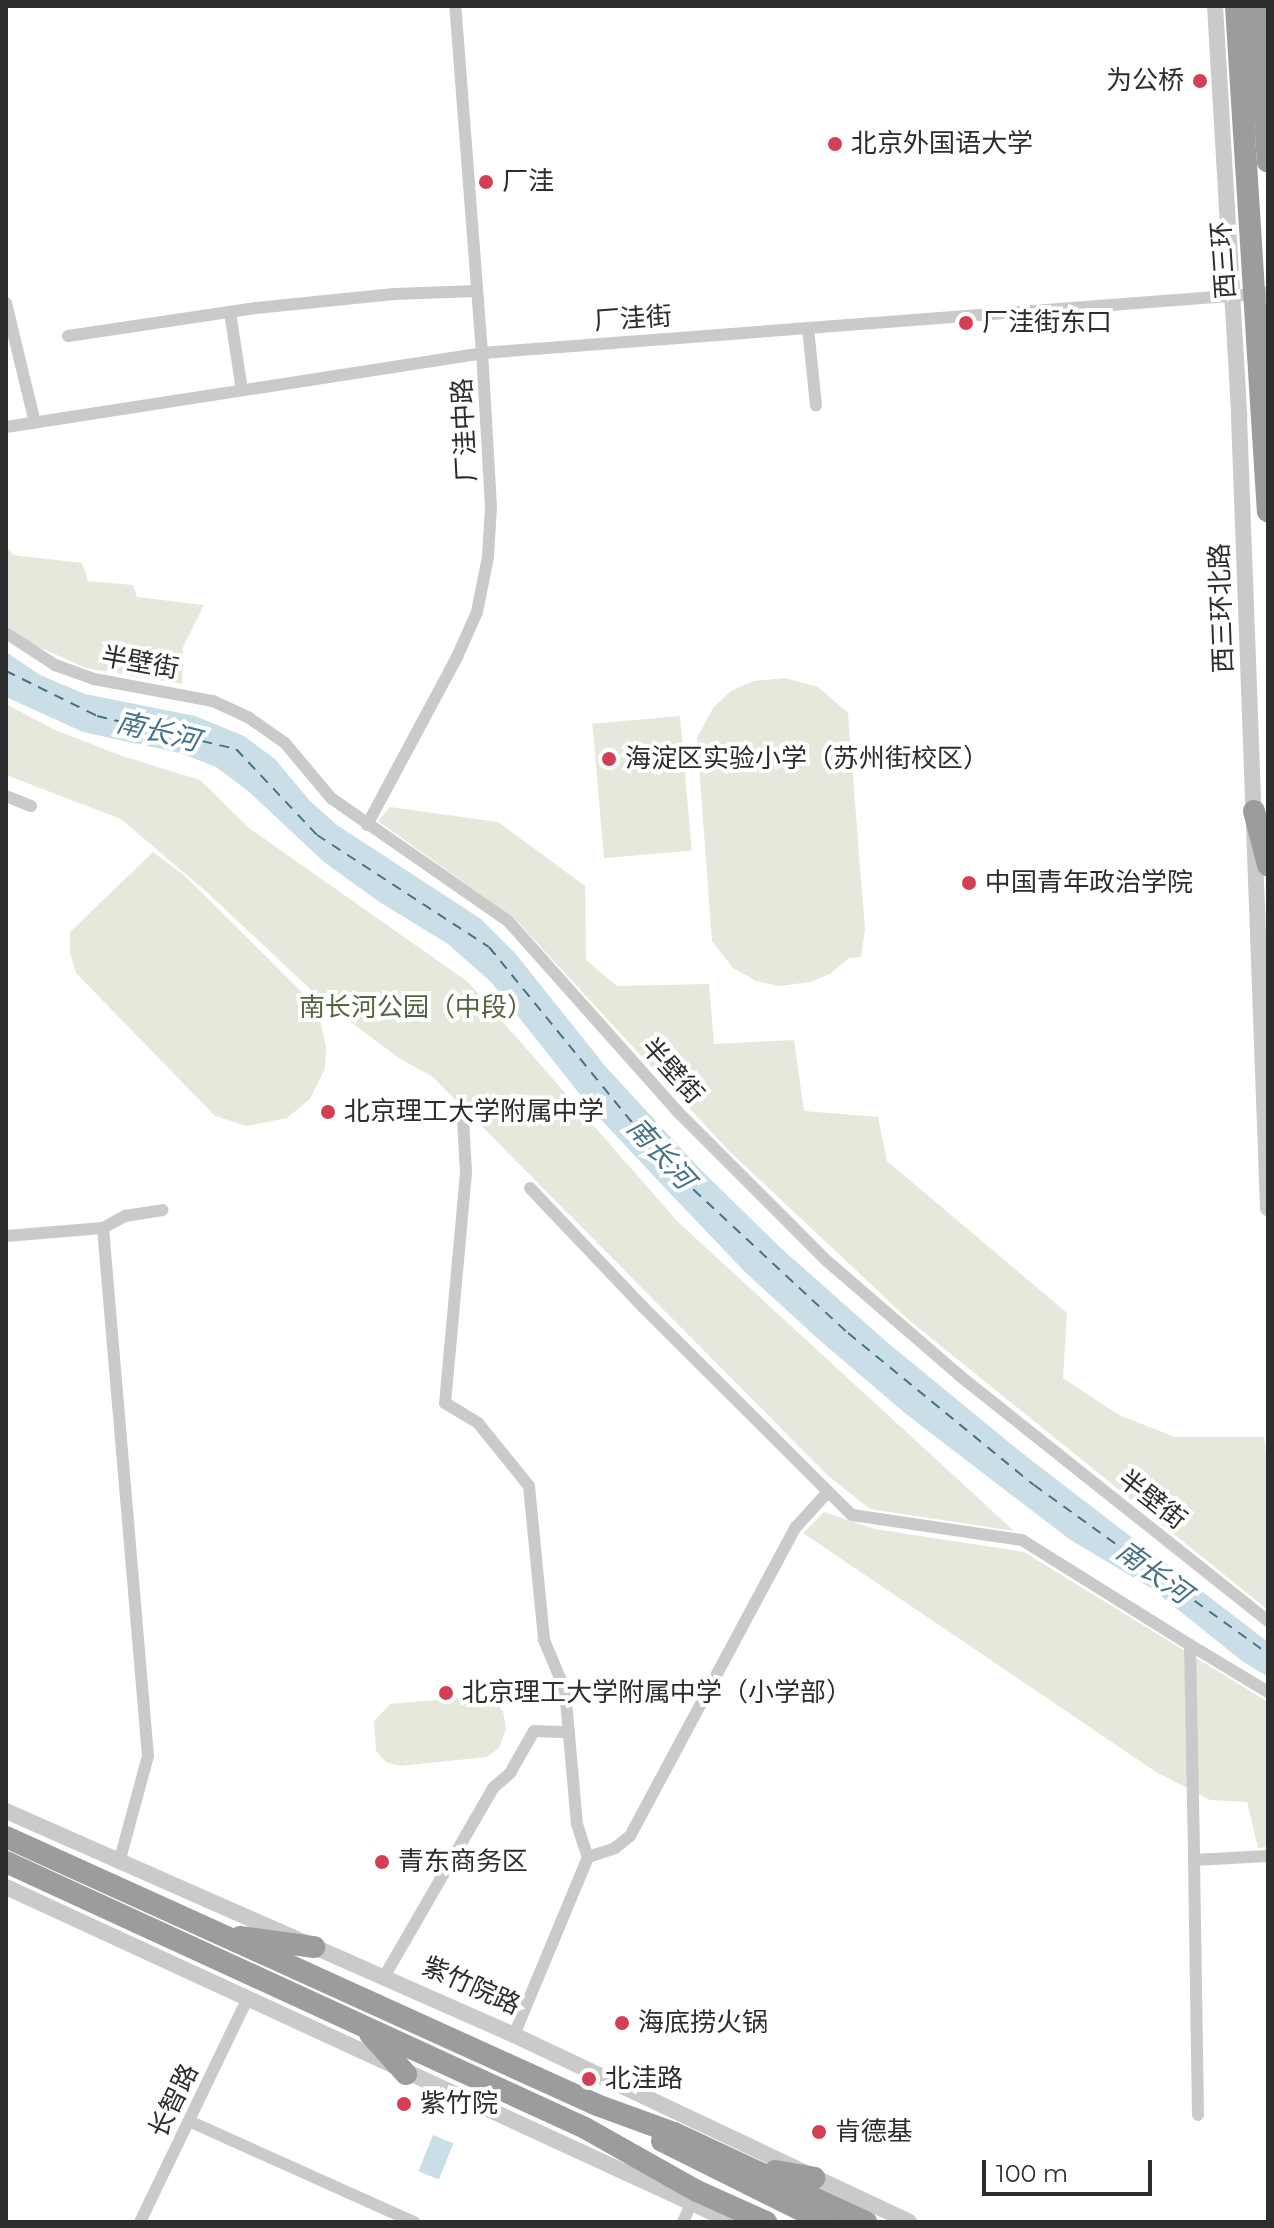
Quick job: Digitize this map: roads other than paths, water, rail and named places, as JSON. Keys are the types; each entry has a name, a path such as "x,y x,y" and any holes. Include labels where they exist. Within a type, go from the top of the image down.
{"highway":[{"name":"西三环","path":"1236,6 1268,511"},
{"path":"1257,6 1268,162"},
{"path":"1254,811 1268,865"},
{"path":"6,1837 597,2105 674,2133 801,2222"},
{"path":"6,1862 585,2128 691,2169 746,2183 866,2222"},
{"path":"215,1934 314,1947"},
{"path":"361,2025 406,2074"},
{"path":"585,2128 694,2196"},
{"path":"746,2183 817,2180 874,2222"},
{"path":"647,2182 766,2222"},
{"path":"746,2183 825,2222"}],"street":[{"name":"厂洼中路","path":"367,825 457,657 477,612 488,557 491,507 482,353 455,6"},
{"name":"西三环北路","path":"1215,6 1232,296 1268,1208"},
{"path":"68,336 230,312 394,294 477,291"},
{"name":"厂洼街","path":"6,427 482,353 1268,293"},
{"path":"6,303 35,423"},
{"path":"230,312 242,390"},
{"path":"808,328 816,406"},
{"name":"半壁街","path":"6,633 55,665 94,679 192,695 248,717 285,743 331,798 367,825 464,887 508,921 677,1111 827,1261 960,1376 1268,1621"},
{"path":"6,796 31,806"},
{"path":"463,1118 466,1173 445,1403 478,1423 529,1486 544,1640 565,1690 577,1824 588,1857 514,2035"},
{"path":"530,1188 852,1515 1022,1540 1268,1692"},
{"path":"6,1236 103,1228 125,1216 163,1210"},
{"path":"103,1228 148,1756 119,1863"},
{"path":"588,1857 615,1848 630,1836 796,1527 827,1493"},
{"path":"1190,1645 1198,2115"},
{"path":"384,1977 493,1788 510,1773 534,1731 569,1732"},
{"name":"紫竹院路","path":"6,1811 514,2035 909,2222"},
{"path":"1194,1860 1268,1856"},
{"path":"6,1887 406,2074 647,2182"},
{"name":"长智路","path":"140,2222 247,2000"},
{"path":"189,2121 414,2222"},
{"path":"683,2222 694,2196 733,2222"}],"water":[{"name":"南长河","path":"6,652 40,675 85,694 195,716 244,736 275,759 310,801 337,825 481,919 515,953 606,1067 698,1167 783,1250 888,1343 1022,1453 1268,1642 1268,1677 1242,1661 1151,1588 1069,1539 906,1414 817,1338 745,1272 664,1187 593,1111 491,982 448,944 378,901 324,862 248,791 216,767 180,753 83,732 6,697"},
{"path":"433,2135 453,2143 439,2179 418,2171"}],"place":[{"name":"为公桥","path":"1200,81"},
{"name":"北京外国语大学","path":"835,144"},
{"name":"厂洼","path":"486,182"},
{"name":"厂洼街东口","path":"966,323"},
{"name":"海淀区实验小学（苏州街校区）","path":"609,759"},
{"name":"中国青年政治学院","path":"969,883"},
{"name":"北京理工大学附属中学","path":"328,1112"},
{"name":"北京理工大学附属中学（小学部）","path":"446,1693"},
{"name":"青东商务区","path":"382,1862"},
{"name":"海底捞火锅","path":"622,2023"},
{"name":"北洼路","path":"589,2079"},
{"name":"紫竹院","path":"404,2104"},
{"name":"肯德基","path":"819,2132"}],"park label":[{"name":"南长河公园（中段）","path":"416,1008"}]}
